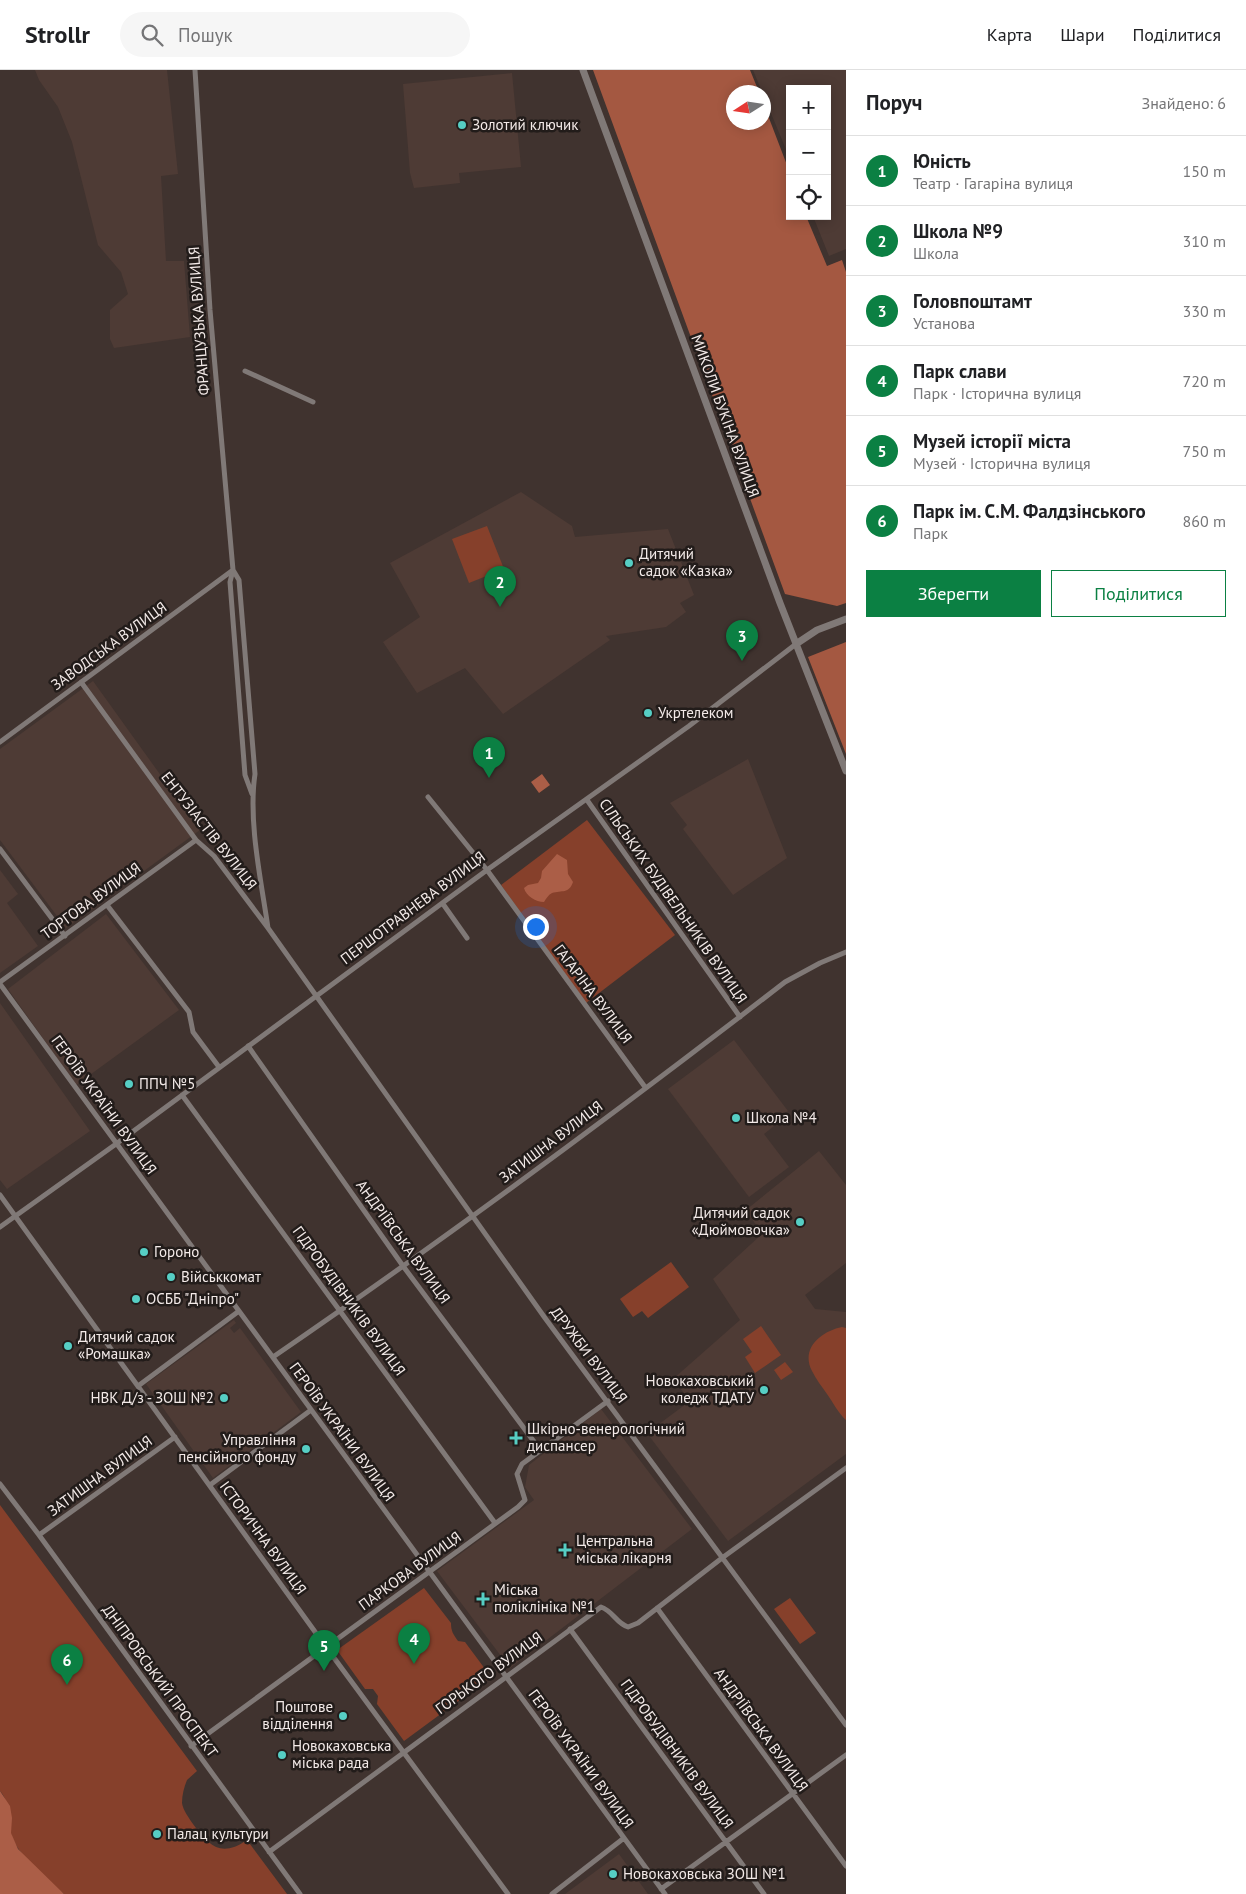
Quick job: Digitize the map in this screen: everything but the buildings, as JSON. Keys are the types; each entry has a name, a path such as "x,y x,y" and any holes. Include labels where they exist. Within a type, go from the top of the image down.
{"street":[{"name":"ФРАНЦУЗЬКА ВУЛИЦЯ","path":"194,70 210,310 233,570 230,582 245,775 252,794"},
{"name":"МИКОЛИ БУКІНА ВУЛИЦЯ","path":"583,70 796,644 846,771"},
{"path":"244,371 313,402"},
{"name":"ФРАНЦУЗЬКА ВУЛИЦЯ","path":"233,570 239,580 255,774 252,794 258,857 268,928"},
{"name":"ЗАВОДСЬКА ВУЛИЦЯ","path":"0,742 233,570"},
{"name":"ПЕРШОТРАВНЕВА ВУЛИЦЯ","path":"0,1227 116,1144 487,870 689,726 796,644 818,630 846,619"},
{"name":"ЕНТУЗІАСТІВ ВУЛИЦЯ","path":"81,682 196,840 214,856 268,928 316,997"},
{"name":"ГАГАРІНА ВУЛИЦЯ","path":"428,797 487,870 645,1087"},
{"name":"СІЛЬСЬКИХ БУДІВЕЛЬНИКІВ ВУЛИЦЯ","path":"587,800 740,1017"},
{"name":"ТОРГОВА ВУЛИЦЯ","path":"0,983 196,840"},
{"path":"0,850 65,936"},
{"path":"442,904 467,938"},
{"path":"108,905 189,1012 193,1032 219,1067"},
{"name":"ЗАТИШНА ВУЛИЦЯ","path":"273,1357 341,1311 473,1215 785,982 820,962 846,952"},
{"name":"ГЕРОЇВ УКРАЇНИ ВУЛИЦЯ","path":"0,983 663,1892"},
{"name":"ДРУЖБИ ВУЛИЦЯ","path":"316,997 545,1318 846,1725"},
{"name":"АНДРІЇВСЬКА ВУЛИЦЯ","path":"248,1046 403,1266 541,1451"},
{"name":"ГІДРОБУДІВНИКІВ ВУЛИЦЯ","path":"182,1095 495,1523"},
{"name":"ІСТОРИЧНА ВУЛИЦЯ","path":"0,1196 326,1647 508,1894"},
{"path":"138,1386 239,1311"},
{"name":"ПАРКОВА ВУЛИЦЯ","path":"191,1746 518,1507 525,1500 517,1474 522,1464 608,1401"},
{"path":"210,1485 311,1410"},
{"name":"ЗАТИШНА ВУЛИЦЯ","path":"39,1536 175,1437"},
{"name":"ГОРЬКОГО ВУЛИЦЯ","path":"269,1852 601,1607 608,1610 621,1624 628,1627 638,1623 722,1558 846,1468"},
{"name":"ДНІПРОВСЬКИЙ ПРОСПЕКТ","path":"0,1484 300,1894"},
{"name":"АНДРІЇВСЬКА ВУЛИЦЯ","path":"657,1608 846,1866"},
{"name":"ГІДРОБУДІВНИКІВ ВУЛИЦЯ","path":"570,1630 764,1894"},
{"path":"663,1892 726,1842 846,1755"},
{"path":"552,1894 624,1838"}],"shaded area":[{"path":"35,70 167,70 178,174 161,176 166,261 184,261 190,337 114,348 110,339 110,310 128,294 121,272 98,245 72,142 58,107 39,80"},
{"path":"593,70 750,70 756,85 726,85 726,130 771,130 771,123 786,163 786,220 808,220 827,266 842,260 846,272 846,603 837,606 785,594"},
{"path":"753,70 846,70 846,249 829,256 815,220 831,220 831,85 786,85 786,149 771,113 771,85 759,85"},
{"name":"Золотий ключик","path":"512,73 521,167 459,173 460,183 414,188 410,173 403,84"},
{"path":"521,492 572,526 575,537 668,529 694,595 680,603 686,612 666,627 606,636 610,640 503,714 465,668 417,693 383,642 420,617 390,563"},
{"path":"487,526 504,569 469,583 452,539"},
{"path":"846,642 846,754 808,657"},
{"path":"93,681 200,830 66,928 0,840 0,749"},
{"path":"748,759 787,858 733,895 683,829 687,825 670,803"},
{"path":"542,774 550,785 539,793 531,782"},
{"path":"587,820 675,935 586,1003 501,885"},
{"path":"557,854 567,860 568,874 573,882 567,890 552,893 544,902 535,900 527,894 524,888 538,883 542,871"},
{"path":"0,870 18,894 7,903 38,946 0,973"},
{"path":"106,914 179,1010 76,1085 8,989"},
{"path":"0,1003 90,1131 7,1189 0,1180"},
{"name":"Школа №4","path":"734,1040 788,1111 781,1116 783,1119 764,1134 789,1167 749,1197 668,1089"},
{"name":"Новокаховський коледж ТДАТУ","path":"819,1151 846,1185 846,1263 805,1295 815,1309 846,1312 846,1454 728,1541 647,1433 690,1401 673,1379 740,1320 713,1279 762,1234 746,1210"},
{"path":"671,1262 689,1287 648,1318 642,1311 633,1317 620,1299"},
{"name":"НВК Д/з - ЗОШ №2","path":"234,1320 236,1323 230,1328 234,1333 240,1328 301,1412 213,1478 146,1384"},
{"path":"761,1326 781,1355 755,1373 745,1357 752,1352 743,1339"},
{"path":"842,1327 846,1328 846,1420 817,1380 809,1363 811,1348 815,1342 827,1332"},
{"path":"785,1362 793,1372 781,1380 774,1370"},
{"name":"Центральна міська лікарня","path":"601,1409 692,1529 510,1668 437,1571 534,1500 525,1487 529,1465"},
{"path":"0,1505 197,1771 187,1780 182,1800 186,1814 193,1824 216,1847 230,1848 247,1840 287,1894 64,1894 22,1853 13,1839 8,1808 0,1791"},
{"path":"424,1588 451,1623 451,1628 458,1641 465,1642 491,1677 404,1741 377,1704 378,1696 373,1689 365,1689 337,1650"},
{"path":"790,1598 816,1633 800,1644 774,1609"},
{"path":"0,1791 10,1806 12,1818 11,1833 18,1849 64,1894 0,1894"},
{"name":"Новокаховська ЗОШ №1","path":"619,1854 648,1894 565,1894"}],"place":[{"name":"Золотий ключик","path":"462,125"},
{"name":"Дитячий садок «Казка»","path":"629,563"},
{"name":"Школа №9","path":"500,607"},
{"name":"Головпоштамт","path":"742,661"},
{"name":"Укртелеком","path":"648,713"},
{"name":"Юність","path":"489,778"},
{"name":"ППЧ №5","path":"129,1084"},
{"name":"Школа №4","path":"736,1118"},
{"name":"Дитячий садок «Дюймовочка»","path":"800,1222"},
{"name":"Гороно","path":"144,1252"},
{"name":"Військкомат","path":"171,1277"},
{"name":"ОСББ \"Днiпро\"","path":"136,1299"},
{"name":"Дитячий садок «Ромашка»","path":"68,1346"},
{"name":"Новокаховський коледж ТДАТУ","path":"764,1390"},
{"name":"НВК Д/з - ЗОШ №2","path":"224,1398"},
{"name":"Шкірно-венерологічний диспансер","path":"516,1438"},
{"name":"Управління пенсійного фонду","path":"306,1449"},
{"name":"Центральна міська лікарня","path":"565,1550"},
{"name":"Міська поліклініка №1","path":"483,1599"},
{"name":"Парк слави","path":"414,1664"},
{"name":"Музей історії міста","path":"324,1671"},
{"name":"Парк ім. С.М. Фалдзінського","path":"67,1685"},
{"name":"Поштове відділення","path":"343,1716"},
{"name":"Новокаховська міська рада","path":"282,1755"},
{"name":"Палац культури","path":"157,1834"},
{"name":"Новокаховська ЗОШ №1","path":"613,1874"}]}
